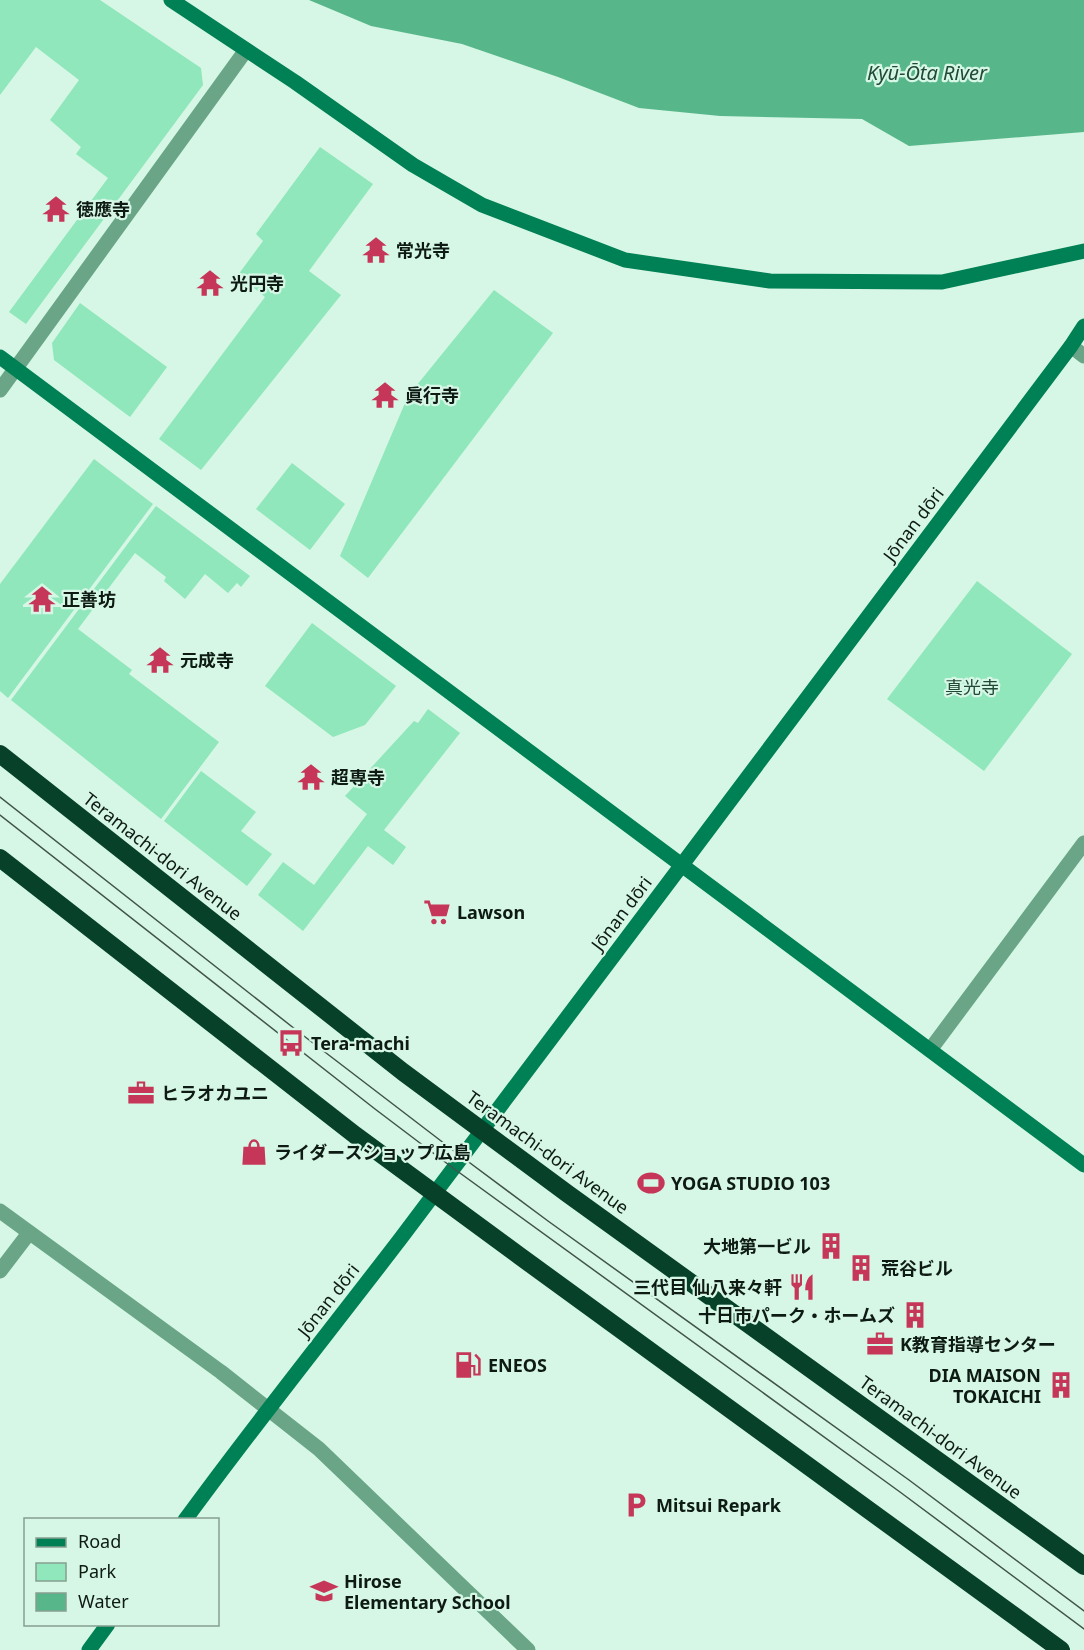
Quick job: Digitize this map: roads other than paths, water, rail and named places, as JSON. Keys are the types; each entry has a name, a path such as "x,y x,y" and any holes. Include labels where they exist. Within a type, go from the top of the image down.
{"highway":[{"name":"Teramachi-dori Avenue","path":"0,754 403,1072 1084,1566"},
{"path":"0,858 434,1194 1061,1650"}],"street":[{"path":"171,0 295,82 413,165 482,205 625,260 770,281 942,282 1084,251"},
{"path":"0,390 246,50"},
{"name":"Jōnan dōri","path":"186,1518 682,865 1084,326"},
{"path":"1071,346 1084,356"},
{"path":"0,357 1084,1165"},
{"path":"930,1050 1084,843"},
{"path":"0,1211 211,1365 319,1449 528,1650"},
{"path":"0,1271 29,1233"},
{"path":"89,1650 107,1626"}],"water":[{"name":"Kyū-Ōta River","path":"309,0 1084,0 1084,132 909,146 862,119 720,116 639,108 462,44 371,26"}],"tram line":[{"path":"0,797 462,1157 909,1480 1084,1611"},
{"path":"0,815 453,1168 900,1492 1084,1629"}],"place":[{"name":"徳應寺","path":"56,209"},
{"name":"常光寺","path":"376,250"},
{"name":"光円寺","path":"210,283"},
{"name":"眞行寺","path":"385,395"},
{"name":"正善坊","path":"42,599"},
{"name":"元成寺","path":"160,660"},
{"name":"超専寺","path":"311,777"},
{"name":"Lawson","path":"437,912"},
{"name":"Tera-machi","path":"291,1043"},
{"name":"ヒラオカユニ","path":"141,1093"},
{"name":"ライダースショップ広島","path":"254,1152"},
{"name":"YOGA STUDIO 103","path":"651,1183"},
{"name":"大地第一ビル","path":"831,1246"},
{"name":"荒谷ビル","path":"861,1268"},
{"name":"三代目 仙八来々軒","path":"802,1287"},
{"name":"十日市パーク・ホームズ","path":"915,1315"},
{"name":"K教育指導センター","path":"880,1344"},
{"name":"ENEOS","path":"468,1365"},
{"name":"DIA MAISON TOKAICHI","path":"1061,1385"},
{"name":"Mitsui Repark","path":"636,1505"},
{"name":"Hirose Elementary School","path":"324,1591"}],"park label":[{"name":"真光寺","path":"972,687"}]}
